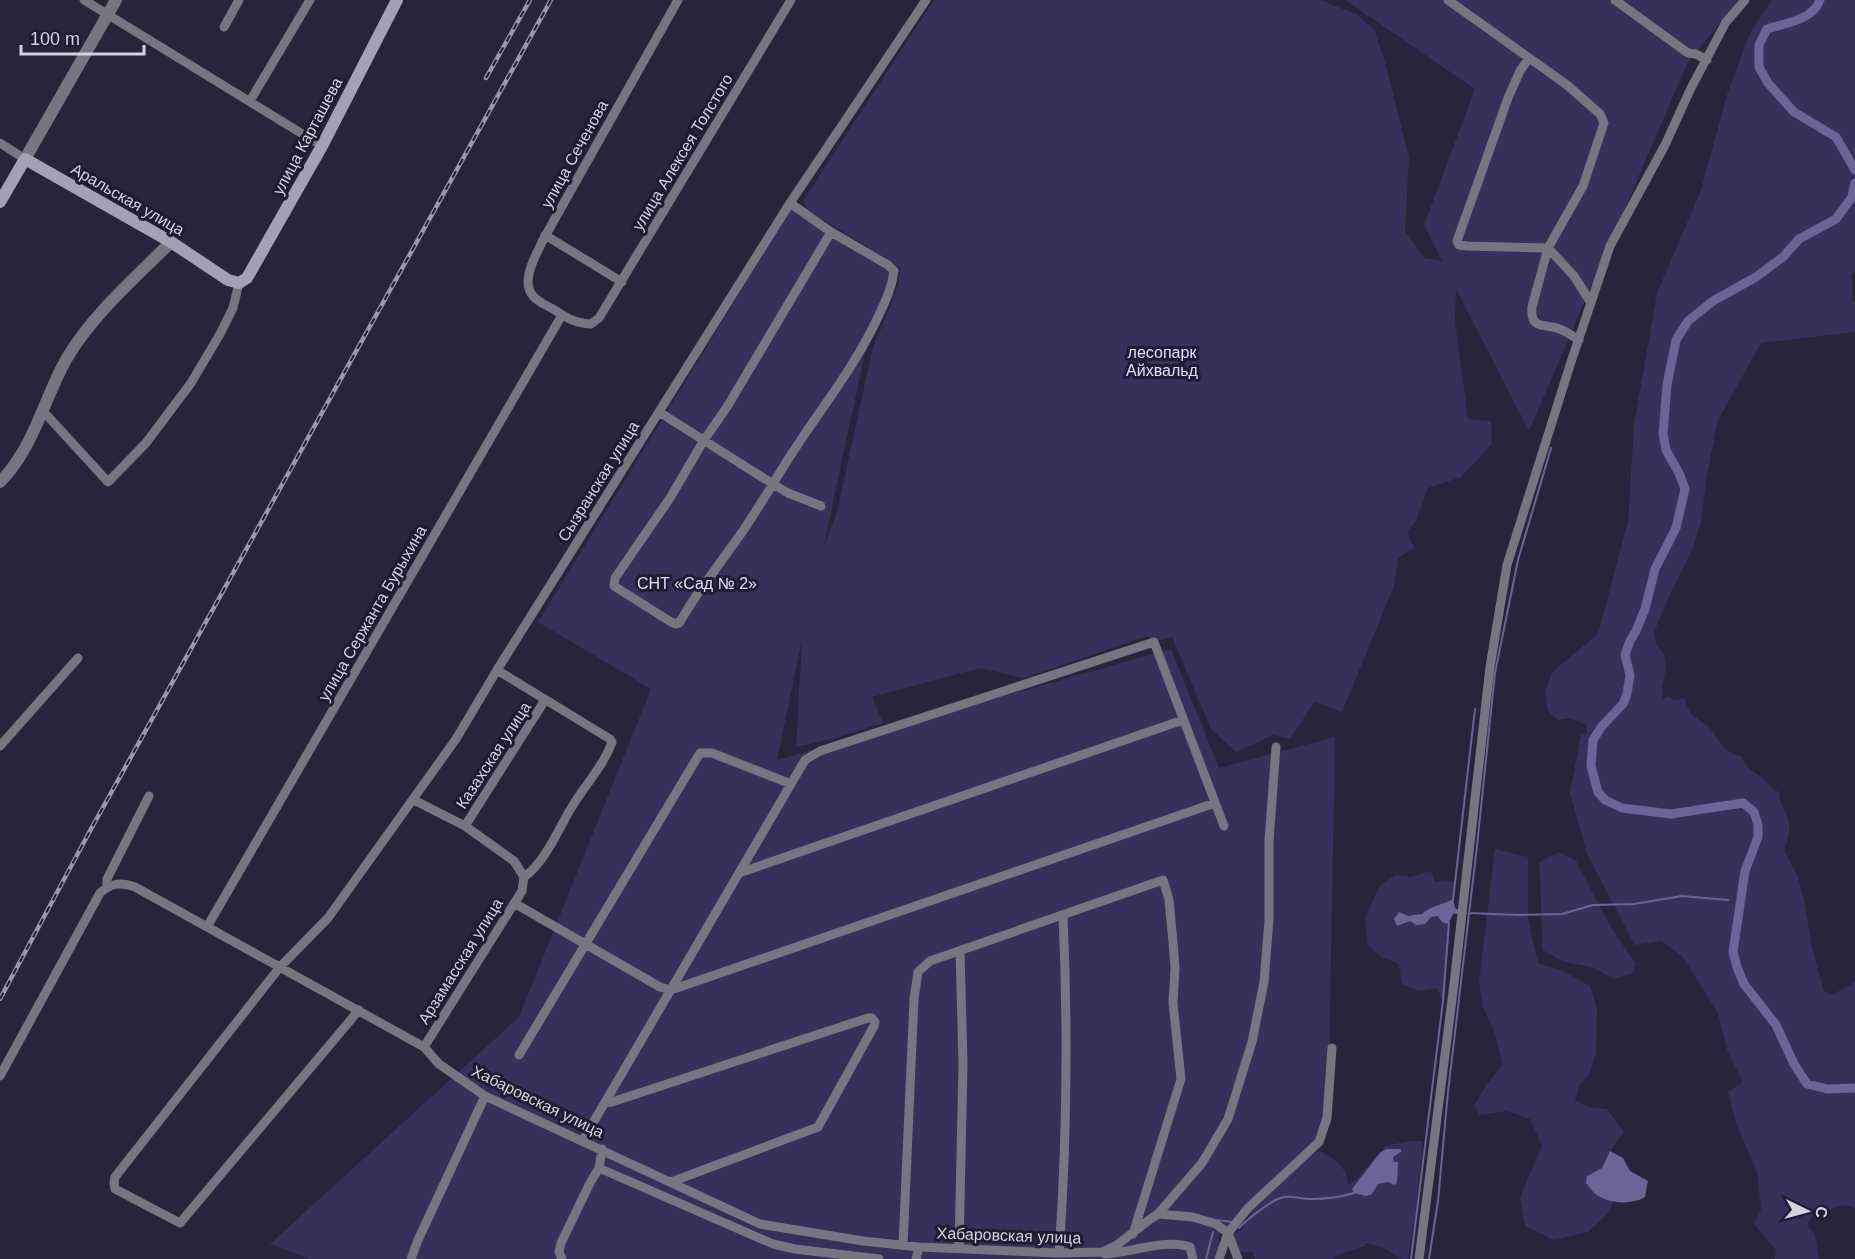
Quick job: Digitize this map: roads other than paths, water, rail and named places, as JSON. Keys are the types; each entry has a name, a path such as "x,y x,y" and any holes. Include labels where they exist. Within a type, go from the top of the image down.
{"main road":[{"name":"улица Карташева","path":"238,283 247,278 322,146 397,0"},
{"path":"0,202 25,159"},
{"name":"Аральская улица","path":"25,159 171,242 228,280 238,283"}],"street":[{"path":"84,0 322,146"},
{"path":"25,159 116,0"},
{"path":"224,27 239,0"},
{"path":"250,101 310,0"},
{"name":"улица Сеченова","path":"599,318 591,324 577,323 538,301 531,294 528,283 531,263 678,0"},
{"name":"улица Алексея Толстого","path":"599,318 790,0"},
{"name":"Сызранская улица","path":"359,1010 180,1223 115,1189 115,1177 280,967 328,918 456,739 790,203 926,0"},
{"path":"1448,0 1567,85 1600,114 1604,123 1584,186 1548,248 1531,314 1533,321 1539,325 1562,330 1579,340"},
{"path":"1615,0 1688,53 1696,54 1707,60"},
{"path":"1419,1259 1454,984 1490,667 1507,565 1610,246 1665,145 1691,88 1726,22 1745,0"},
{"path":"1529,58 1520,71 1508,98 1457,241 1467,246 1548,248 1575,276 1591,303"},
{"name":"Аральская улица","path":"0,144 25,159"},
{"path":"790,203 831,232 888,265 894,271 892,287 870,334 852,365 789,456 745,528 694,599 680,623 671,622 618,589 614,584 615,578 670,498 704,440 727,407 831,232"},
{"path":"545,235 622,282"},
{"path":"0,482 10,471 43,411 67,357 95,320 171,242"},
{"path":"43,411 108,482 146,443 191,383 233,308 238,283"},
{"name":"улица Сержанта Бурыхина","path":"207,927 562,315"},
{"path":"659,412 788,493 821,506"},
{"path":"583,1140 805,760 820,751 1154,642 1224,826"},
{"path":"0,746 78,658"},
{"path":"414,800 465,825 514,861 524,877 531,872 554,839 572,806 607,755 612,742 497,670"},
{"name":"Казахская улица","path":"465,825 545,700"},
{"path":"739,873 1184,720"},
{"path":"1102,1252 1117,1245 1158,1214 1202,1163 1228,1119 1252,1042 1264,982 1269,920 1269,841 1276,747"},
{"path":"519,1055 700,753 712,753 791,784"},
{"path":"0,1076 100,893 107,887 107,879 148,796"},
{"path":"514,903 660,987 670,990 1215,803"},
{"name":"Арзамасская улица","path":"424,1047 522,891 524,877"},
{"path":"903,1245 914,1011 918,972 930,962 1163,880 1169,900 1175,968 1173,1003 1181,1079 1133,1234"},
{"name":"Хабаровская улица","path":"107,887 115,884 135,887 424,1047 439,1064 485,1096 760,1224 863,1241 919,1247 1116,1254 1168,1244 1184,1244 1190,1246 1193,1259"},
{"path":"1059,1253 1066,1083 1063,915"},
{"path":"959,1248 963,1064 960,951"},
{"path":"605,1102 612,1102 872,1018 875,1022 874,1026 818,1127 671,1182"},
{"path":"1219,1259 1228,1233 1248,1208 1319,1142 1327,1118 1332,1048"},
{"path":"411,1259 485,1096"},
{"path":"561,1259 559,1252 561,1243 599,1168 602,1149"},
{"path":"599,1168 773,1244 795,1249 879,1259"},
{"path":"1158,1214 1193,1217 1216,1224 1228,1233 1238,1259"},
{"path":"916,1259 919,1247"}],"waterway":[{"path":"1820,0 1816,7 1805,16 1767,29 1759,45 1759,67 1768,83 1794,112 1836,137 1855,170"},
{"path":"1855,183 1852,197 1836,219 1799,239 1783,257 1756,277 1713,301 1688,321 1676,340 1667,385 1663,434 1666,450 1685,489 1676,528 1655,569 1645,609 1625,655 1630,675 1627,694 1623,704 1602,726 1593,740 1591,766 1598,792 1605,800 1622,808 1671,814 1743,803 1754,812 1758,825 1758,837 1745,871 1733,952 1737,967 1744,984 1776,1025 1794,1064 1807,1084 1827,1089 1855,1088"},
{"path":"1429,1259 1438,1201 1495,673 1518,560 1551,448"},
{"path":"1453,900 1475,709"},
{"path":"1469,913 1562,914 1593,905 1634,904 1682,896 1728,900"},
{"path":"1411,1259 1443,1001 1449,923"},
{"path":"1239,1228 1274,1201 1282,1198 1322,1199 1354,1193"},
{"path":"1218,1220 1231,1222"},
{"path":"1206,1259 1213,1232"}],"railway":[{"path":"486,78 530,0"},
{"path":"0,999 91,829 551,0"}],"park label":[{"name":"лесопарк Айхвальд","path":"1162,361"},
{"name":"СНТ «Сад № 2»","path":"697,583"}]}
